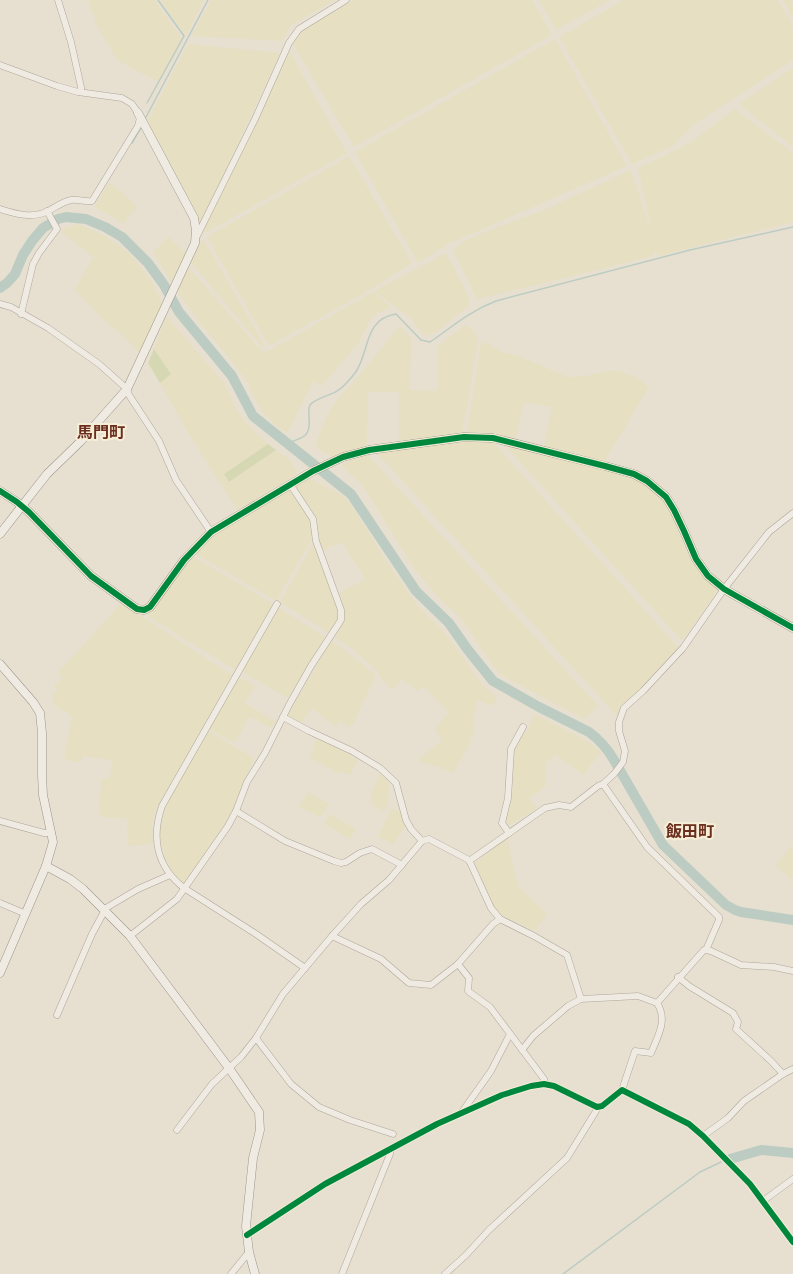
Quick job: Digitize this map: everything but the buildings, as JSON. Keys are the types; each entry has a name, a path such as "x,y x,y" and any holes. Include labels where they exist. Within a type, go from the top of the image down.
{"street":[{"path":"58,0 71,42 81,92"},
{"path":"0,534 21,505 47,474 80,442 127,389 174,290 197,236 255,119 289,43 299,29 346,0"},
{"path":"0,65 51,84 81,92 122,98 132,104 194,218 197,236"},
{"path":"0,209 31,216 49,213 60,204 72,200 92,201 138,126 139,115"},
{"path":"21,314 33,264 57,229 49,213"},
{"path":"0,304 11,307 48,328 99,364 127,389 129,395 159,441 176,480 211,532"},
{"path":"0,491 21,505 91,576 141,611 150,607 184,560 211,532 313,471 342,457 369,450 464,437 493,438 634,474 646,481 666,497 681,524 696,559 708,576 724,589 793,628"},
{"path":"130,936 177,899 228,826 236,811 247,782 265,753 310,666 341,620 342,610 316,541 313,519 290,484"},
{"path":"469,861 546,808 559,805 571,807 598,786 603,784 614,774 624,762 625,751 619,731 619,722 624,708 643,691 683,648 724,589 769,532 793,513"},
{"path":"277,604 162,806 157,823 156,840 162,860 170,875 184,888 256,934 305,968"},
{"path":"0,664 33,702 40,713 42,733 43,795 54,842 46,866 0,973"},
{"path":"283,717 308,732 352,751 380,768 396,783 406,820 411,829 422,841"},
{"path":"509,833 502,824 508,798 511,749 523,727"},
{"path":"603,784 647,847 719,918 706,950"},
{"path":"236,811 285,841 326,859 341,863 346,862 360,853 372,849 402,865"},
{"path":"0,821 44,833 52,833"},
{"path":"177,1130 212,1084 241,1057 256,1038 283,994 332,936 361,904 389,880 422,841 429,839 469,861 490,908 500,919 567,955 581,999"},
{"path":"46,866 70,879 83,889 130,936 229,1068 258,1112 260,1130 253,1158 246,1226 249,1252 255,1274"},
{"path":"57,1015 92,934 106,908 120,899 170,875"},
{"path":"0,903 26,914"},
{"path":"332,936 381,959 409,983 431,985 458,964 493,924 500,919"},
{"path":"657,1003 702,951 706,950 711,950 741,965 774,967 793,971"},
{"path":"458,964 469,978 468,991 490,1007 544,1080 544,1084"},
{"path":"678,977 689,986 733,1012 738,1022 736,1029 772,1061 783,1074"},
{"path":"247,1235 325,1184 437,1124 502,1095 531,1086 544,1084 554,1086 597,1107 602,1106 622,1090 635,1051 650,1053 662,1022 660,1008 657,1003 638,996 581,999 568,1006 533,1036 522,1050"},
{"path":"461,1113 491,1071 510,1034"},
{"path":"256,1038 291,1084 319,1107 350,1120 393,1134"},
{"path":"703,1136 728,1118 744,1101 783,1074 793,1070"},
{"path":"622,1090 688,1124 703,1136 750,1184 793,1242"},
{"path":"445,1274 466,1255 489,1230 567,1158 597,1107"},
{"path":"342,1274 391,1149"},
{"path":"763,1201 793,1179"},
{"path":"231,1274 249,1252"}],"shaded area":[{"path":"87,0 154,0 182,39 158,82 117,60 100,31"},
{"path":"160,0 204,0 186,36"},
{"path":"211,0 335,0 291,25 282,41 192,36"},
{"path":"354,0 532,0 552,35 354,147 293,44 301,30"},
{"path":"539,0 610,0 556,30"},
{"path":"624,0 778,0 793,26 793,60 694,124 672,146 632,164 559,37"},
{"path":"783,0 793,0 793,18"},
{"path":"555,39 627,166 448,244 418,263 355,152"},
{"path":"188,44 280,53 202,222 199,221 147,121"},
{"path":"289,51 347,153 205,232 204,229"},
{"path":"793,68 793,147 739,104"},
{"path":"735,109 793,153 793,222 658,256 655,251 653,256 477,299 453,250 461,243 480,234 542,211 631,170 653,237 638,168 690,143"},
{"path":"349,156 412,263 370,290 269,346 207,237"},
{"path":"109,183 115,186 137,207 123,224 94,207"},
{"path":"78,224 105,236 130,254 152,282 162,304 140,354 123,335 107,323 75,290 93,257 62,232 63,229"},
{"path":"168,237 186,254 171,282 153,252"},
{"path":"204,240 266,348 261,346 190,261 200,242"},
{"path":"446,253 470,299 468,300 469,305 436,332 426,336 421,333 411,318 374,291"},
{"path":"188,267 263,351 268,351 373,292 391,307 377,313 371,319 358,344 322,386 313,381 288,432 286,433 271,421 262,411 252,394 248,383 200,323 177,291"},
{"path":"167,317 224,383 238,412 245,422 268,444 224,474 229,482 276,450 290,460 297,471 296,475 238,510 191,438 160,383 171,374 154,349 165,318"},
{"path":"465,325 470,327 475,332 478,341 462,435 399,441 399,392 368,392 367,447 333,457 316,448 317,440 323,424 333,405 373,359 398,327 400,326 411,339 410,390 438,391 438,346"},
{"path":"484,342 503,352 521,357 568,377 585,376 607,371 620,371 637,378 649,387 604,462 544,446 552,407 524,402 516,439 498,435 469,435 467,433 481,343"},
{"path":"465,441 492,441 679,648 641,689 621,706 618,717 377,453"},
{"path":"517,447 632,477 645,483 664,500 673,515 692,562 703,576 718,590 682,641 507,448"},
{"path":"368,455 598,706 584,719 503,676 493,666 460,617 438,597 415,570 363,486 342,466 343,463"},
{"path":"309,478 342,495 354,509 383,556 416,604 444,632 484,687 497,697 493,706 477,700 473,720 474,730 468,748 453,773 434,765 420,762 418,759 442,741 435,728 449,712 424,687 417,691 402,678 393,690 381,679 378,672 353,649 335,638 344,620 344,612 339,593 365,579 342,542 324,550 316,541 316,517 294,485"},
{"path":"288,489 310,519 313,537 276,601 194,553 213,534"},
{"path":"315,542 340,610 339,620 329,633 280,602"},
{"path":"190,555 274,604 235,670 149,617 147,614"},
{"path":"121,603 232,675 155,811 152,823 153,844 128,846 127,819 101,817 99,806 102,779 110,777 112,760 83,756 79,763 64,759 72,716 51,703 54,700 52,696 58,690 54,685 62,679 58,671 73,657"},
{"path":"279,608 327,638 288,698 242,672"},
{"path":"331,640 374,673 375,677 353,724 349,727 341,721 335,726 312,708 301,723 288,715"},
{"path":"237,676 255,686 245,703 276,722 271,728 249,717 234,743 207,728"},
{"path":"534,714 590,743 601,752 583,775 555,754 546,763 545,787 529,798 537,808 508,826 506,820 513,787 514,747 529,727"},
{"path":"208,731 254,758 234,807 224,825 184,883 179,880 171,870 164,856 160,838 160,827 164,808"},
{"path":"316,738 340,748 358,760 350,775 342,771 340,774 310,758"},
{"path":"381,772 388,779 389,783 388,804 384,811 371,805 371,792"},
{"path":"309,792 329,804 320,817 298,806"},
{"path":"391,808 400,812 405,826 393,844 378,837"},
{"path":"329,814 356,829 350,839 324,824"},
{"path":"507,838 518,886 547,914 535,931 503,916 492,906 475,863"},
{"path":"793,845 793,881 775,865"}],"green space":[{"path":"154,349 171,374 160,383 148,363"},
{"path":"268,444 276,450 229,482 224,474"}],"waterway":[{"path":"147,103 184,36 158,0"},
{"path":"145,119 208,0"},
{"path":"132,143 142,126"},
{"path":"0,288 15,274 23,255 32,241 43,228 58,219 66,217 86,219 105,227 122,237 148,263 164,285 179,312 232,376 253,416 351,494 416,591 449,623 493,681 539,707 589,732 600,741 614,760 663,845 726,905 741,912 793,920"},
{"path":"287,443 302,438 307,432 309,428 310,405 340,389 355,373 360,365 372,330 385,317 396,314 421,340 430,342 469,314 496,301 690,250 793,227"},
{"path":"730,1159 761,1150 793,1153"},
{"path":"563,1274 700,1172 721,1162"}],"cycle path":[{"path":"0,491 29,512 91,576 137,609 144,610 150,607 184,560 211,532 313,471 343,457 369,450 464,437 493,438 634,474 647,481 666,497 674,510 696,559 708,576 724,589 793,628"},
{"path":"247,1235 325,1184 437,1124 502,1095 531,1086 544,1084 554,1086 597,1107 602,1106 622,1090 689,1124 703,1136 750,1184 793,1242"}],"district":[{"name":"馬門町","path":"101,432"},
{"name":"飯田町","path":"690,831"}]}
